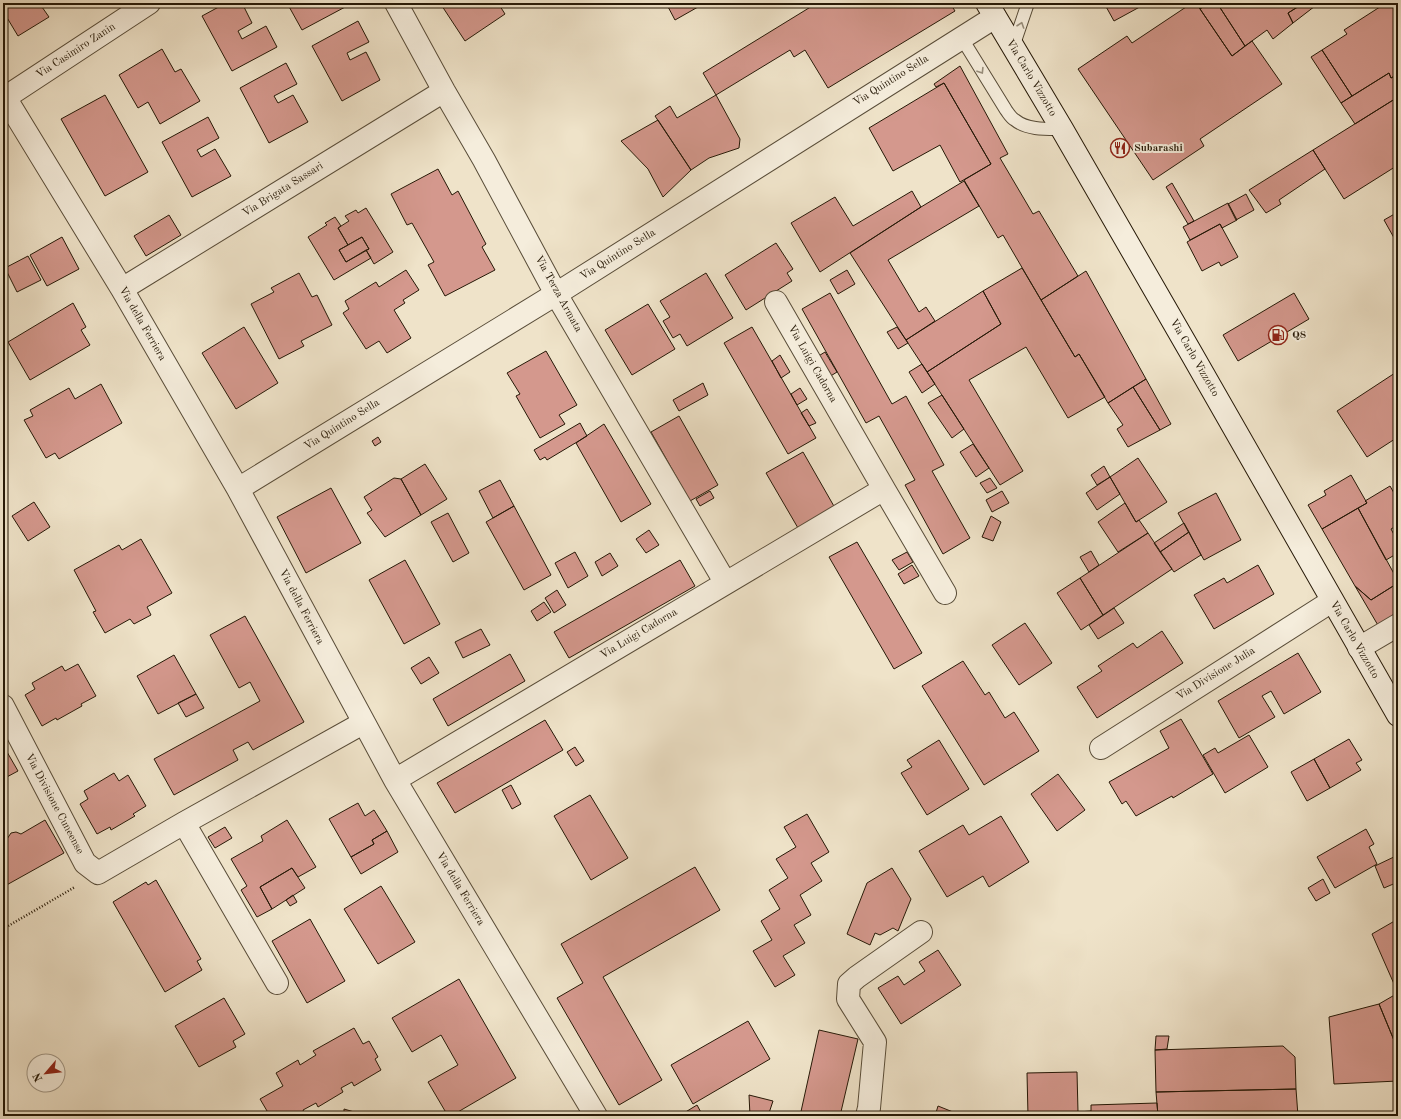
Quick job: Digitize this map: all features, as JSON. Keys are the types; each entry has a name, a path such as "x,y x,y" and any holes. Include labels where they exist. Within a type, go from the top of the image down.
{"street":[{"name":"Via Casimiro Zanin","path":"4,97 150,3"},
{"name":"Via Terza Armata","path":"396,3 484,160 556,294 725,582"},
{"name":"Via Carlo Vizzotto","path":"991,10 1062,129 1398,715"},
{"name":"Via Quintino Sella","path":"238,489 556,294 961,37 991,10"},
{"name":"Via Brigata Sassari","path":"122,289 444,91"},
{"name":"Via della Ferriera","path":"4,97 122,289 238,489 395,780 596,1116"},
{"name":"Via Luigi Cadorna","path":"776,302 945,593"},
{"name":"Via Luigi Cadorna","path":"395,780 725,582 884,489"},
{"name":"Via Divisione Julia","path":"1101,748 1332,601"},
{"path":"1359,648 1398,625"},
{"name":"Via Divisione Cuneense","path":"3,706 85,863 98,873"},
{"path":"98,873 363,723"},
{"path":"184,823 277,983"},
{"path":"867,1116 875,1042 848,999 848,984 921,932"}],"lane":[{"path":"1013,47 1028,3"},
{"path":"961,37 1006,110 1014,120 1022,124 1041,129 1062,129"}],"path":[{"path":"3,929 98,873"}],"building":[{"path":"3,3 50,3 42,7 49,17 18,36 3,11"},
{"path":"226,3 242,3 252,23 238,31 242,39 266,26 277,47 232,71 202,16"},
{"path":"287,3 346,3 347,6 302,30"},
{"path":"440,3 498,3 505,14 465,41"},
{"path":"666,3 705,3 675,20"},
{"path":"817,3 950,3 955,11 828,88 805,50 794,57 790,50 716,95 703,73"},
{"path":"1104,3 1147,3 1114,21"},
{"path":"1192,3 1196,3 1232,56 1252,41 1282,84 1200,139 1204,146 1153,180 1078,69 1127,36 1132,43"},
{"path":"1196,3 1208,3 1200,9"},
{"path":"1208,3 1217,3 1245,46 1232,56 1200,9"},
{"path":"1217,3 1304,3 1288,13 1293,23 1273,39 1267,30 1245,46"},
{"path":"1304,3 1319,3 1293,23 1288,13"},
{"path":"1386,3 1398,3 1398,74 1391,78 1389,73 1352,96 1322,50 1347,34 1344,30"},
{"path":"358,21 369,42 347,53 350,60 366,52 380,80 342,101 312,46"},
{"path":"162,49 175,72 181,69 200,101 160,124 148,102 138,108 119,75"},
{"path":"1322,50 1352,96 1341,103 1311,57"},
{"path":"286,63 297,84 274,96 278,103 293,95 308,122 269,143 240,88"},
{"path":"960,66 1008,154 1000,158 1033,214 1039,211 1078,276 1041,300 1003,235 998,238 964,180 991,164 944,83 936,87 934,84"},
{"path":"1389,73 1391,78 1398,74 1398,97 1355,124 1341,103"},
{"path":"944,83 991,164 960,182 940,145 893,171 869,128"},
{"path":"105,95 148,172 105,196 61,119"},
{"path":"716,95 740,139 739,148 709,158 691,170 655,116 670,106 677,118"},
{"path":"1398,97 1398,165 1344,199 1313,150"},
{"path":"208,117 219,138 197,150 201,157 215,149 231,176 192,197 162,142"},
{"path":"658,120 691,170 663,197 648,169 621,141"},
{"path":"1313,150 1325,169 1279,200 1281,204 1266,213 1249,190"},
{"path":"438,169 452,195 458,191 486,244 482,247 495,270 445,296 428,265 434,262 412,223 407,225 391,194"},
{"path":"964,181 979,206 888,260 919,312 926,307 935,321 906,340 850,253"},
{"path":"1172,183 1194,221 1188,224 1166,187"},
{"path":"912,191 921,207 820,272 791,223 835,197 853,226"},
{"path":"1246,194 1254,210 1236,220 1228,204"},
{"path":"1228,203 1237,220 1222,228 1220,224 1190,240 1183,227"},
{"path":"366,208 393,252 374,264 366,250 369,249 362,237 348,245 338,228 349,221 345,216 356,210 358,213"},
{"path":"1398,212 1398,245 1384,220"},
{"path":"169,215 181,235 146,256 134,236"},
{"path":"335,217 341,226 338,228 348,245 339,250 346,262 366,250 371,258 334,280 308,237 327,225 325,223"},
{"path":"1220,224 1238,257 1221,266 1219,262 1202,271 1187,242"},
{"path":"62,237 79,269 47,286 30,255"},
{"path":"362,237 369,249 346,262 339,250"},
{"path":"776,243 793,269 787,273 792,281 746,310 725,275"},
{"path":"28,256 41,280 17,292 5,268"},
{"path":"1022,268 1075,357 1079,354 1105,397 1068,418 1026,347 969,380 1023,471 1000,485 927,372 1001,324 983,291"},
{"path":"406,270 419,290 403,300 405,303 394,310 411,338 387,353 379,341 366,349 343,313 349,309 345,301 376,282 379,287"},
{"path":"847,270 855,284 838,294 830,280"},
{"path":"1086,271 1146,379 1108,403 1079,354 1075,357 1041,300"},
{"path":"299,273 312,297 317,295 332,325 301,341 304,346 279,359 251,304 274,292 271,288"},
{"path":"706,273 733,318 687,346 680,334 673,338 663,321 670,317 660,301"},
{"path":"983,291 1001,324 927,372 906,340"},
{"path":"830,293 892,404 906,396 944,465 932,471 970,538 943,554 905,485 915,480 879,416 866,423 802,309"},
{"path":"1294,293 1309,319 1238,361 1223,335"},
{"path":"73,303 86,327 81,330 90,345 30,380 8,342"},
{"path":"648,304 675,349 632,375 605,330"},
{"path":"244,327 278,383 236,409 202,353"},
{"path":"752,327 816,438 788,454 724,343"},
{"path":"897,327 908,343 898,349 887,332"},
{"path":"546,351 577,405 559,415 565,424 540,438 516,396 520,394 507,373"},
{"path":"825,352 837,372 829,377 817,357"},
{"path":"780,355 790,372 781,378 772,361"},
{"path":"922,364 935,384 922,393 909,372"},
{"path":"1398,371 1398,437 1367,457 1337,411"},
{"path":"1146,379 1171,424 1160,430 1133,387"},
{"path":"703,383 708,395 679,411 673,400"},
{"path":"101,384 122,423 59,459 55,453 46,458 24,420 33,416 30,410 69,388 75,399"},
{"path":"1133,387 1160,430 1128,447 1117,429 1123,425 1108,403"},
{"path":"800,388 807,399 797,405 791,394"},
{"path":"942,395 964,429 952,438 928,403"},
{"path":"807,409 816,423 809,426 801,413"},
{"path":"679,416 718,485 690,501 651,432"},
{"path":"580,423 587,436 547,460 545,457 540,460 534,450"},
{"path":"604,424 651,504 621,522 576,443"},
{"path":"378,437 381,442 375,446 372,441"},
{"path":"973,444 989,468 976,477 960,452"},
{"path":"803,452 835,508 798,528 766,473"},
{"path":"1138,458 1167,502 1136,522 1110,477"},
{"path":"425,464 447,499 421,515 401,479"},
{"path":"1104,466 1110,477 1097,485 1091,475"},
{"path":"1351,475 1367,503 1322,529 1308,505 1326,495 1324,491"},
{"path":"1110,477 1120,494 1097,510 1086,493"},
{"path":"394,478 401,479 421,515 385,537 367,513 372,510 364,497"},
{"path":"990,478 997,488 987,493 980,483"},
{"path":"500,480 514,506 493,518 479,491"},
{"path":"1390,486 1398,500 1398,525 1391,529 1398,542 1398,553 1386,560 1358,508 1367,503 1365,501"},
{"path":"331,488 361,543 306,573 277,517"},
{"path":"710,491 714,498 700,506 696,499"},
{"path":"1002,491 1009,503 992,512 986,500"},
{"path":"1216,493 1241,540 1204,560 1178,513"},
{"path":"34,502 50,527 28,541 12,516"},
{"path":"1125,503 1136,522 1139,520 1148,533 1118,552 1098,522"},
{"path":"514,506 551,575 524,590 486,522"},
{"path":"1358,508 1398,581 1398,583 1371,600 1355,586 1322,529"},
{"path":"448,513 469,553 453,562 431,522"},
{"path":"991,516 1001,522 993,541 982,537"},
{"path":"1184,523 1189,532 1160,552 1154,543"},
{"path":"649,530 659,545 646,553 636,539"},
{"path":"1189,532 1201,555 1174,572 1160,552"},
{"path":"1148,533 1172,569 1103,615 1080,578"},
{"path":"141,539 172,593 147,607 151,615 134,624 130,619 105,633 93,612 96,611 74,570 119,545 122,550"},
{"path":"857,542 922,653 894,669 829,557"},
{"path":"1091,551 1099,565 1089,572 1080,557"},
{"path":"575,552 588,576 568,588 555,563"},
{"path":"907,552 913,562 899,570 892,560"},
{"path":"610,553 618,566 602,576 595,562"},
{"path":"405,560 440,624 404,644 369,580"},
{"path":"680,560 695,586 569,658 554,632"},
{"path":"912,565 919,576 904,584 898,574"},
{"path":"1258,565 1274,594 1214,629 1194,595 1224,578 1227,583"},
{"path":"1080,578 1103,615 1081,630 1057,593"},
{"path":"1398,583 1398,616 1379,627 1355,586 1371,600"},
{"path":"557,590 566,605 554,613 545,598"},
{"path":"544,602 551,612 537,621 531,611"},
{"path":"1114,608 1124,623 1098,639 1089,625"},
{"path":"245,616 304,722 253,750 248,742 233,750 238,760 174,795 154,759 260,701 250,682 239,688 210,635"},
{"path":"1025,623 1052,663 1019,685 992,645"},
{"path":"481,629 490,645 463,658 455,642"},
{"path":"1162,631 1183,663 1097,718 1077,687 1102,671 1098,666 1133,643 1137,648"},
{"path":"1298,653 1321,692 1284,714 1271,691 1262,696 1275,717 1239,738 1218,701"},
{"path":"510,654 525,681 448,726 433,699"},
{"path":"174,655 196,694 158,714 137,676"},
{"path":"429,657 439,673 421,684 411,668"},
{"path":"963,661 985,695 989,692 1005,718 1014,712 1039,751 984,785 922,686"},
{"path":"78,664 96,696 57,720 56,718 42,726 25,695 35,689 32,683 62,666 65,671"},
{"path":"196,694 204,708 186,717 178,703"},
{"path":"1181,719 1213,774 1173,798 1172,796 1136,816 1126,801 1122,804 1109,782 1169,748 1160,731"},
{"path":"545,720 563,750 455,813 437,783"},
{"path":"1249,735 1268,767 1225,793 1203,755 1215,748 1218,753"},
{"path":"1349,739 1362,760 1356,763 1361,770 1330,788 1314,759"},
{"path":"939,740 969,789 927,815 901,773 912,767 907,760"},
{"path":"3,745 18,771 3,779"},
{"path":"575,747 584,761 576,766 567,752"},
{"path":"1314,759 1330,788 1307,801 1291,772"},
{"path":"114,773 119,781 128,775 146,806 133,814 135,816 111,830 110,827 97,834 80,804 88,799 84,791"},
{"path":"1058,774 1085,810 1057,831 1031,794"},
{"path":"511,785 521,804 512,809 502,790"},
{"path":"590,795 628,858 591,880 554,816"},
{"path":"358,803 365,816 374,810 387,831 372,840 374,844 351,857 329,819"},
{"path":"807,814 829,852 811,863 822,881 800,895 811,915 794,925 805,943 783,956 795,975 775,987 753,951 772,940 761,921 780,909 769,890 788,878 776,859 796,847 784,827"},
{"path":"1001,816 1029,862 989,887 983,876 947,897 919,851 963,825 969,835"},
{"path":"45,820 64,853 3,887 3,844 7,842 7,839 11,833 16,832 21,834"},
{"path":"287,820 316,867 298,877 292,868 260,887 272,909 257,917 241,890 247,886 231,859 263,841 261,836"},
{"path":"225,827 232,838 215,848 208,837"},
{"path":"1366,829 1374,844 1369,847 1377,864 1335,888 1317,857"},
{"path":"387,831 398,852 361,874 351,857 374,844 372,840"},
{"path":"1398,855 1398,882 1384,888 1375,866"},
{"path":"695,867 720,910 603,977 662,1080 619,1105 557,998 583,983 561,944"},
{"path":"292,868 305,888 272,909 260,887"},
{"path":"892,868 911,899 898,931 893,928 880,935 875,933 870,945 847,934 867,883"},
{"path":"1323,879 1330,893 1316,901 1308,888"},
{"path":"156,880 201,959 197,961 202,970 165,992 113,902 146,882 148,885"},
{"path":"381,886 415,942 378,964 344,909"},
{"path":"293,895 297,902 290,906 286,900"},
{"path":"310,919 345,981 307,1003 272,941"},
{"path":"1398,919 1398,993 1372,934"},
{"path":"938,950 961,985 901,1024 878,988 898,976 904,985 925,971 919,962"},
{"path":"459,979 516,1078 451,1116 448,1116 428,1082 458,1065 441,1035 412,1052 392,1018"},
{"path":"1398,993 1398,1050 1379,1004"},
{"path":"224,998 245,1034 233,1041 236,1047 199,1067 175,1026"},
{"path":"1379,1004 1398,1050 1398,1081 1334,1084 1329,1017"},
{"path":"748,1021 770,1059 693,1104 671,1065"},
{"path":"354,1028 363,1044 369,1041 378,1057 375,1059 381,1070 354,1086 352,1082 341,1088 343,1092 318,1107 316,1103 303,1110 305,1115 303,1116 300,1116 299,1114 296,1116 280,1116 279,1114 270,1116 260,1099 283,1086 276,1073 298,1060 300,1065 316,1055 313,1051"},
{"path":"819,1030 858,1039 840,1116 800,1116"},
{"path":"1156,1036 1169,1036 1167,1049 1155,1050"},
{"path":"1283,1046 1295,1057 1296,1089 1156,1092 1155,1050"},
{"path":"1077,1072 1078,1112 1091,1111 1091,1105 1157,1103 1158,1116 1028,1116 1027,1073"},
{"path":"1296,1089 1298,1116 1158,1116 1156,1092"},
{"path":"749,1095 773,1101 768,1116 750,1116"},
{"path":"697,1105 703,1116 679,1116"},
{"path":"938,1106 963,1116 935,1116"},
{"path":"344,1109 368,1116 344,1116"}],"place":[{"name":"Subarashi","path":"1120,148"},
{"name":"Q8","path":"1278,335"}]}
